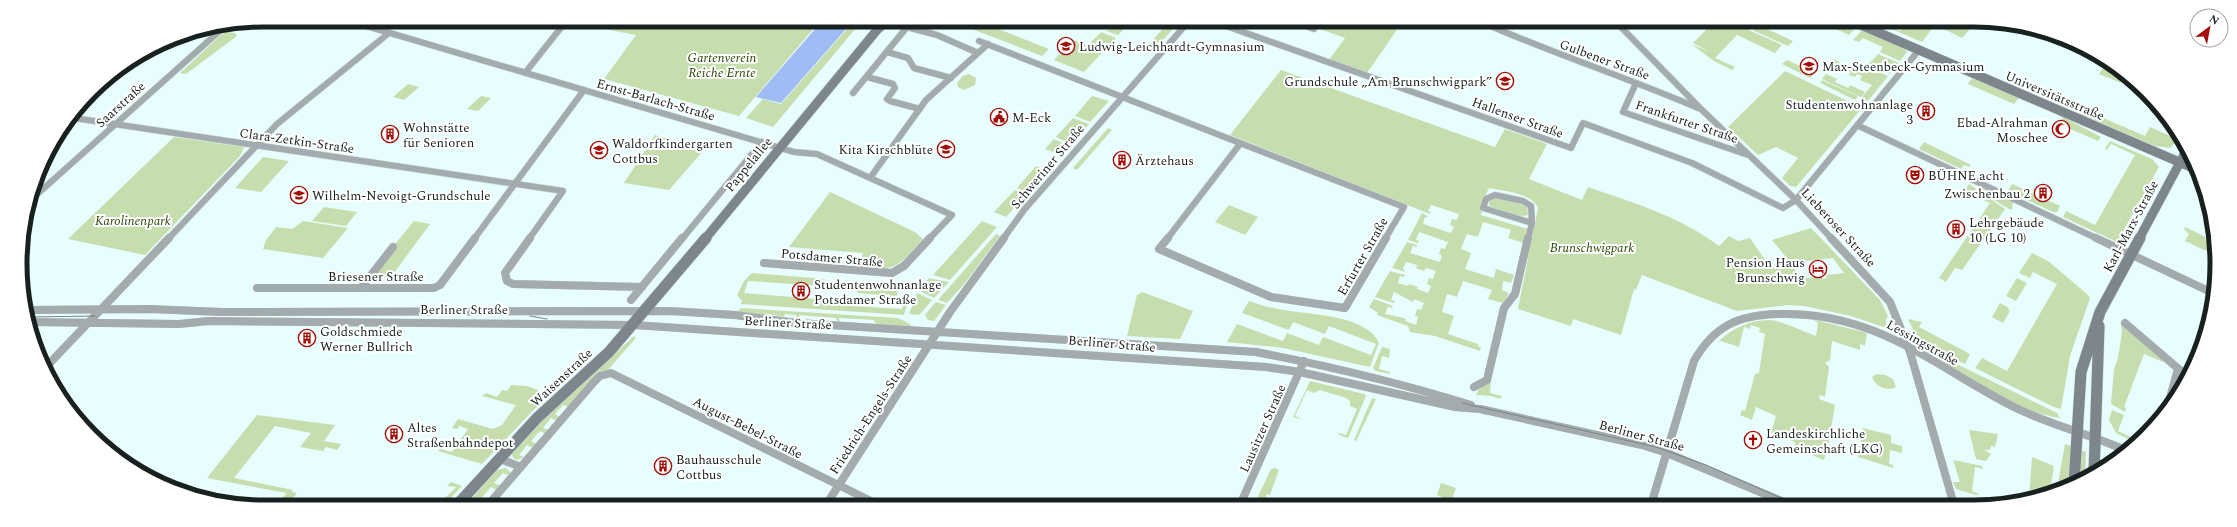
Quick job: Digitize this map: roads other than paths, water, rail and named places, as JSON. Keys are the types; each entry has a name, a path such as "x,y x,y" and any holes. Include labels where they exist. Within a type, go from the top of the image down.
{"street":[{"name":"Ernst-Barlach-Straße","path":"369,27 780,148"},
{"path":"525,73 561,27"},
{"name":"Pappelallee","path":"640,318 880,27"},
{"path":"853,93 907,27 937,35 978,53"},
{"name":"Schweriner Straße","path":"937,333 1029,204 1183,27"},
{"name":"Hallenser Straße","path":"1229,27 1571,148 1583,123 1692,163 1783,208 1796,200"},
{"path":"1308,27 1314,29"},
{"name":"Gulbener Straße","path":"1491,27 1540,48 1636,83 1701,109"},
{"name":"Lieberoser Straße","path":"1621,27 1701,109 1796,200 1890,302 1907,344 1952,500"},
{"name":"Universitätsstraße","path":"1866,27 2189,167"},
{"name":"Saarstraße","path":"37,195 219,32"},
{"path":"49,364 291,111 389,33"},
{"name":"Erfurter Straße","path":"979,41 1404,207 1345,308 1271,297 1159,249 1240,144"},
{"path":"870,178 935,90 951,78 988,44"},
{"path":"1796,200 1919,50"},
{"path":"887,52 908,58 914,68 951,78"},
{"path":"867,77 893,84 895,88 887,99 890,101 920,109"},
{"name":"Frankfurter Straße","path":"1636,83 1623,112 1751,156"},
{"name":"Briesener Straße","path":"258,288 434,288 440,285 584,90"},
{"name":"Clara-Zetkin-Straße","path":"77,118 516,184"},
{"path":"1857,125 2208,291"},
{"name":"Pappelallee","path":"631,300 762,142"},
{"name":"Potsdamer Straße","path":"764,263 892,273 899,270 952,215 816,154 794,152 780,148"},
{"name":"Karl-Marx-Straße","path":"2074,478 2080,372 2101,308 2184,156"},
{"path":"516,184 563,191 505,273 507,281 513,284 642,287"},
{"path":"1474,387 1487,380 1504,308 1515,294 1532,223 1532,209 1528,203 1502,195 1495,195 1486,199 1483,208 1532,223"},
{"path":"361,288 393,247"},
{"name":"Karl-Marx-Straße","path":"2094,467 2096,438 2096,366 2101,308"},
{"name":"Berliner Straße","path":"32,310 99,311 187,309 238,312 640,318 930,346 1110,355 1166,361 1266,366 1300,372 1455,407 1480,409"},
{"name":"Berliner Straße","path":"34,322 90,321 179,324 232,321 640,318 670,311 735,316 806,324 937,333 1242,350 1304,361 1417,388 1480,409 1667,453 1779,500"},
{"name":"Lessingstraße","path":"1653,500 1699,351 1714,332 1730,322 1756,315 1782,312 1812,312 1864,325 1907,344 2011,406 2120,448"},
{"name":"Waisenstraße","path":"462,500 537,418 609,352 640,318"},
{"path":"2125,323 2183,373"},
{"name":"Friedrich-Engels-Straße","path":"829,500 937,333"},
{"name":"Lausitzer Straße","path":"1242,500 1304,361"},
{"path":"2171,393 2178,369"},
{"name":"Waisenstraße","path":"492,500 594,382 600,376 606,374"},
{"name":"August-Bebel-Straße","path":"606,374 614,374 868,500"},
{"path":"500,459 521,467"}],"water":[{"path":"817,27 848,27 781,103 756,97"}],"tram line":[{"path":"33,317 95,316"},
{"path":"530,316 547,319"},
{"path":"1462,403 1656,447 1706,465 1786,500"}],"place":[{"name":"Ludwig-Leichhardt-Gymnasium","path":"1066,46"},
{"name":"Max-Steenbeck-Gymnasium","path":"1809,66"},
{"name":"Grundschule „Am Brunschwigpark”","path":"1505,81"},
{"name":"Studentenwohnanlage 3","path":"1926,111"},
{"name":"M-Eck","path":"999,117"},
{"name":"Ebad-Alrahman Moschee","path":"2061,129"},
{"name":"Wohnstätte für Senioren","path":"390,134"},
{"name":"Kita Kirschblüte","path":"946,149"},
{"name":"Waldorfkindergarten Cottbus","path":"599,150"},
{"name":"Ärztehaus","path":"1122,160"},
{"name":"BÜHNE acht","path":"1915,175"},
{"name":"Zwischenbau 2","path":"2043,193"},
{"name":"Wilhelm-Nevoigt-Grundschule","path":"299,195"},
{"name":"Lehrgebäude 10 (LG 10)","path":"1956,229"},
{"name":"Pension Haus Brunschwig","path":"1818,269"},
{"name":"Studentenwohnanlage Potsdamer Straße","path":"801,291"},
{"name":"Goldschmiede Werner Bullrich","path":"307,338"},
{"name":"Altes Straßenbahndepot","path":"394,434"},
{"name":"Landeskirchliche Gemeinschaft (LKG)","path":"1753,440"},
{"name":"Bauhausschule Cottbus","path":"663,466"}],"park label":[{"name":"Gartenverein Reiche Ernte","path":"722,64"},
{"name":"Karolinenpark","path":"133,220"},
{"name":"Brunschwigpark","path":"1592,247"}]}
